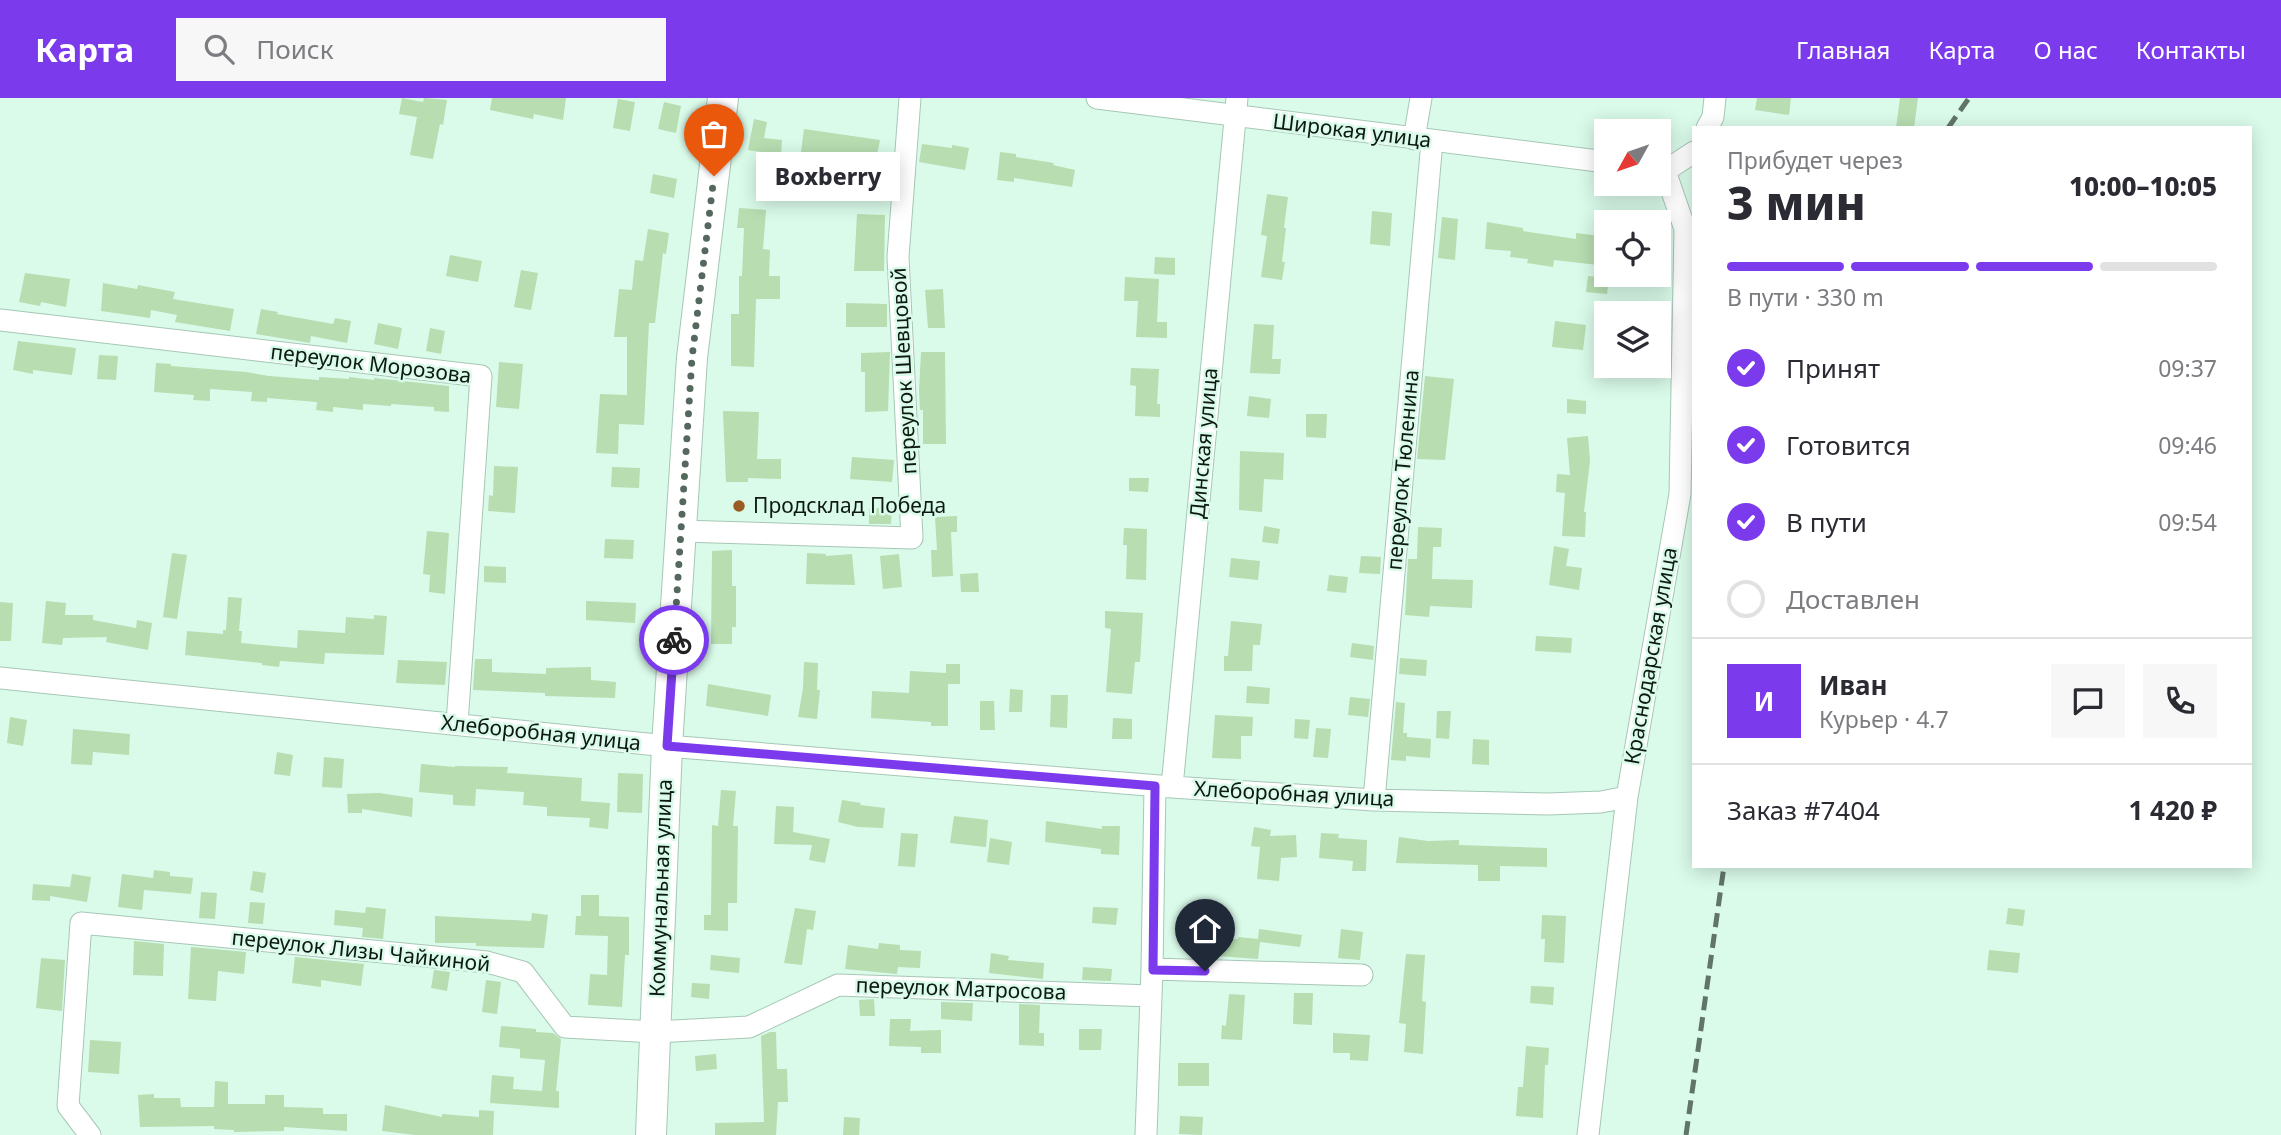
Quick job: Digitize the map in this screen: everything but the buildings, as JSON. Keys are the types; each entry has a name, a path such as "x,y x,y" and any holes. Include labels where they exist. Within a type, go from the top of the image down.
{"street":[{"name":"Коммунальная улица","path":"651,1135 667,746 692,358 723,98"},
{"name":"переулок Шевцовой","path":"681,531 912,538 898,257 910,98"},
{"name":"Широкая улица","path":"1097,98 1235,107 1423,140 1594,161"},
{"name":"переулок Тюленина","path":"1374,800 1423,140 1421,98"},
{"path":"1708,126 1713,117 1715,98"},
{"name":"Динская улица","path":"1146,1135 1163,787 1235,107"},
{"name":"Краснодарская улица","path":"1671,166 1692,153"},
{"name":"Краснодарская улица","path":"1588,1135 1627,797 1680,494 1685,229 1671,194"},
{"name":"переулок Морозова","path":"0,320 481,376 457,724"},
{"name":"Хлеборобная улица","path":"0,678 667,746 1163,787 1374,800 1548,804 1601,802 1627,797"},
{"name":"переулок Лизы Чайкиной","path":"90,1135 68,1105 81,923 487,962 523,972 565,1027 654,1032"},
{"path":"1153,970 1362,975"},
{"name":"переулок Матросова","path":"654,1032 749,1027 838,985 1151,996"}],"railway":[{"path":"1949,126 1969,98"},
{"path":"1686,1135 1724,868"}],"way so far":[{"path":"674,640 692,358 714,176"}],"place":[{"name":"Boxberry","path":"714,176"},
{"name":"Продсклад Победа","path":"739,506"}],"route":[{"path":"674,640 667,746 1155,786 1153,970 1205,971"}]}
